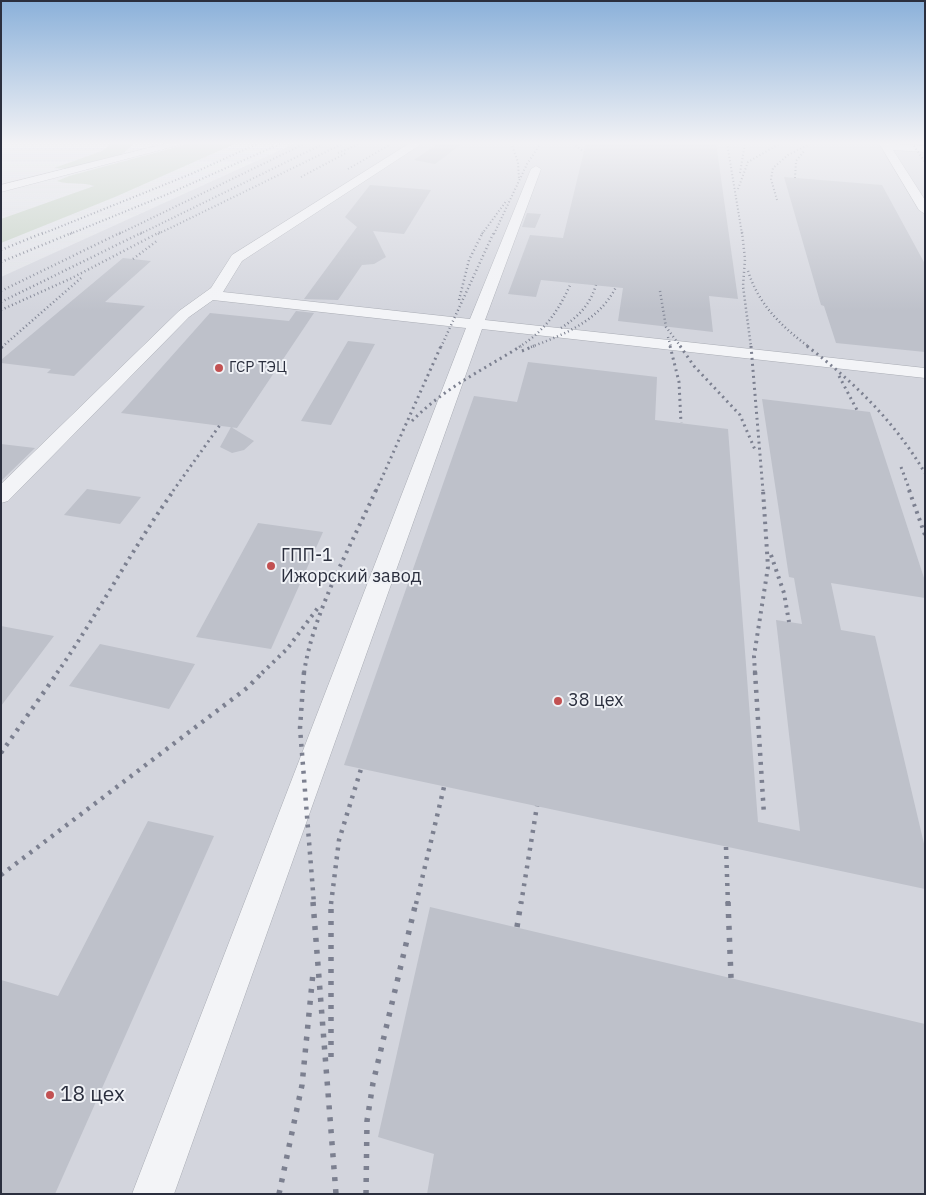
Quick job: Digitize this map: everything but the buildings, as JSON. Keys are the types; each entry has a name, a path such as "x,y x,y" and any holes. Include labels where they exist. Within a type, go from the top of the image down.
{"lane":[{"path":"1,496 184,314 216,291 237,258 330,199"},
{"path":"153,1194 476,323 524,199"},
{"path":"918,199 925,210"},
{"path":"210,295 925,373"}],"shaded area":[{"path":"173,199 925,199 925,1194 1,1194 1,277"}],"green space":[{"path":"58,199 111,199 1,243 1,219"}],"railway":[{"path":"42,234 129,199"},
{"path":"70,234 156,199"},
{"path":"119,234 191,199"},
{"path":"140,234 212,199"},
{"path":"158,234 230,199"},
{"path":"494,234 511,199"},
{"path":"736,199 742,234"},
{"path":"482,234 507,200"},
{"path":"1,250 45,232"},
{"path":"1,262 74,232"},
{"path":"1,291 122,232"},
{"path":"1,302 143,232"},
{"path":"1,310 72,278 160,232"},
{"path":"441,347 494,232"},
{"path":"742,232 745,259 743,286 751,347"},
{"path":"459,300 469,260 482,234"},
{"path":"133,259 158,240"},
{"path":"748,271 758,294 772,314 809,347"},
{"path":"2,347 81,278"},
{"path":"519,347 544,327 571,283"},
{"path":"561,328 583,310 596,285"},
{"path":"531,347 580,325 600,309 616,287"},
{"path":"660,291 666,327 681,347"},
{"path":"668,337 671,347"},
{"path":"376,491 441,346"},
{"path":"412,421 424,409 464,380 521,346"},
{"path":"522,351 534,346"},
{"path":"670,346 679,382 681,423"},
{"path":"680,346 694,366 740,415 756,452"},
{"path":"751,346 763,491"},
{"path":"807,346 841,374 887,420 925,473"},
{"path":"839,376 857,410"},
{"path":"173,491 220,425"},
{"path":"901,467 910,491"},
{"path":"57,673 174,490"},
{"path":"304,673 309,650 324,603 376,490"},
{"path":"755,673 754,656 768,567 763,490"},
{"path":"909,490 925,535"},
{"path":"771,555 784,593 789,622"},
{"path":"262,673 287,649 320,605"},
{"path":"1,753 58,672"},
{"path":"304,672 300,728 314,904"},
{"path":"755,672 764,815"},
{"path":"1,875 247,688 262,673"},
{"path":"331,904 339,840 361,769"},
{"path":"416,904 444,787"},
{"path":"521,904 537,806"},
{"path":"726,847 728,904"},
{"path":"313,902 336,1194"},
{"path":"366,1194 367,1121 373,1083 416,902"},
{"path":"517,927 521,902"},
{"path":"728,902 731,978"},
{"path":"331,904 331,1057"},
{"path":"279,1194 302,1085 313,973"}],"place":[{"name":"ГСР ТЭЦ","path":"219,368"},
{"name":"ГПП-1 Ижорский завод","path":"271,566"},
{"name":"38 цех","path":"558,701"},
{"name":"18 цех","path":"50,1095"}]}
